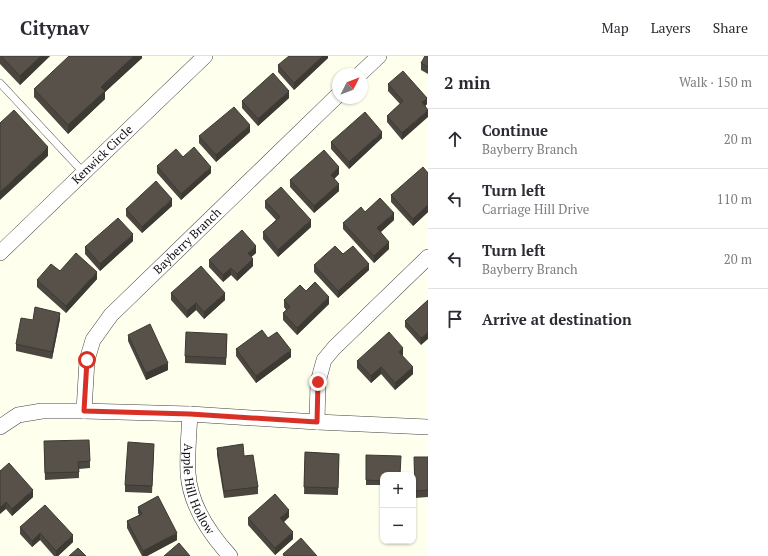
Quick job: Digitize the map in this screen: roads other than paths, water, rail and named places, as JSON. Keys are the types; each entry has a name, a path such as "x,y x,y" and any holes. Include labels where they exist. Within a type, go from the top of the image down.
{"street":[{"name":"Kenwick Circle","path":"0,253 205,56"},
{"path":"366,68 379,56"},
{"name":"Bayberry Branch","path":"84,411 87,360 93,340 111,315 332,101"},
{"path":"317,422 318,382 324,360 334,348 428,257"},
{"path":"0,427 18,415 42,411 190,414 428,427"},
{"name":"Apple Hill Hollow","path":"190,414 188,473 194,498 202,519 218,543 230,556"}],"lane":[{"path":"0,83 84,173"}]}
